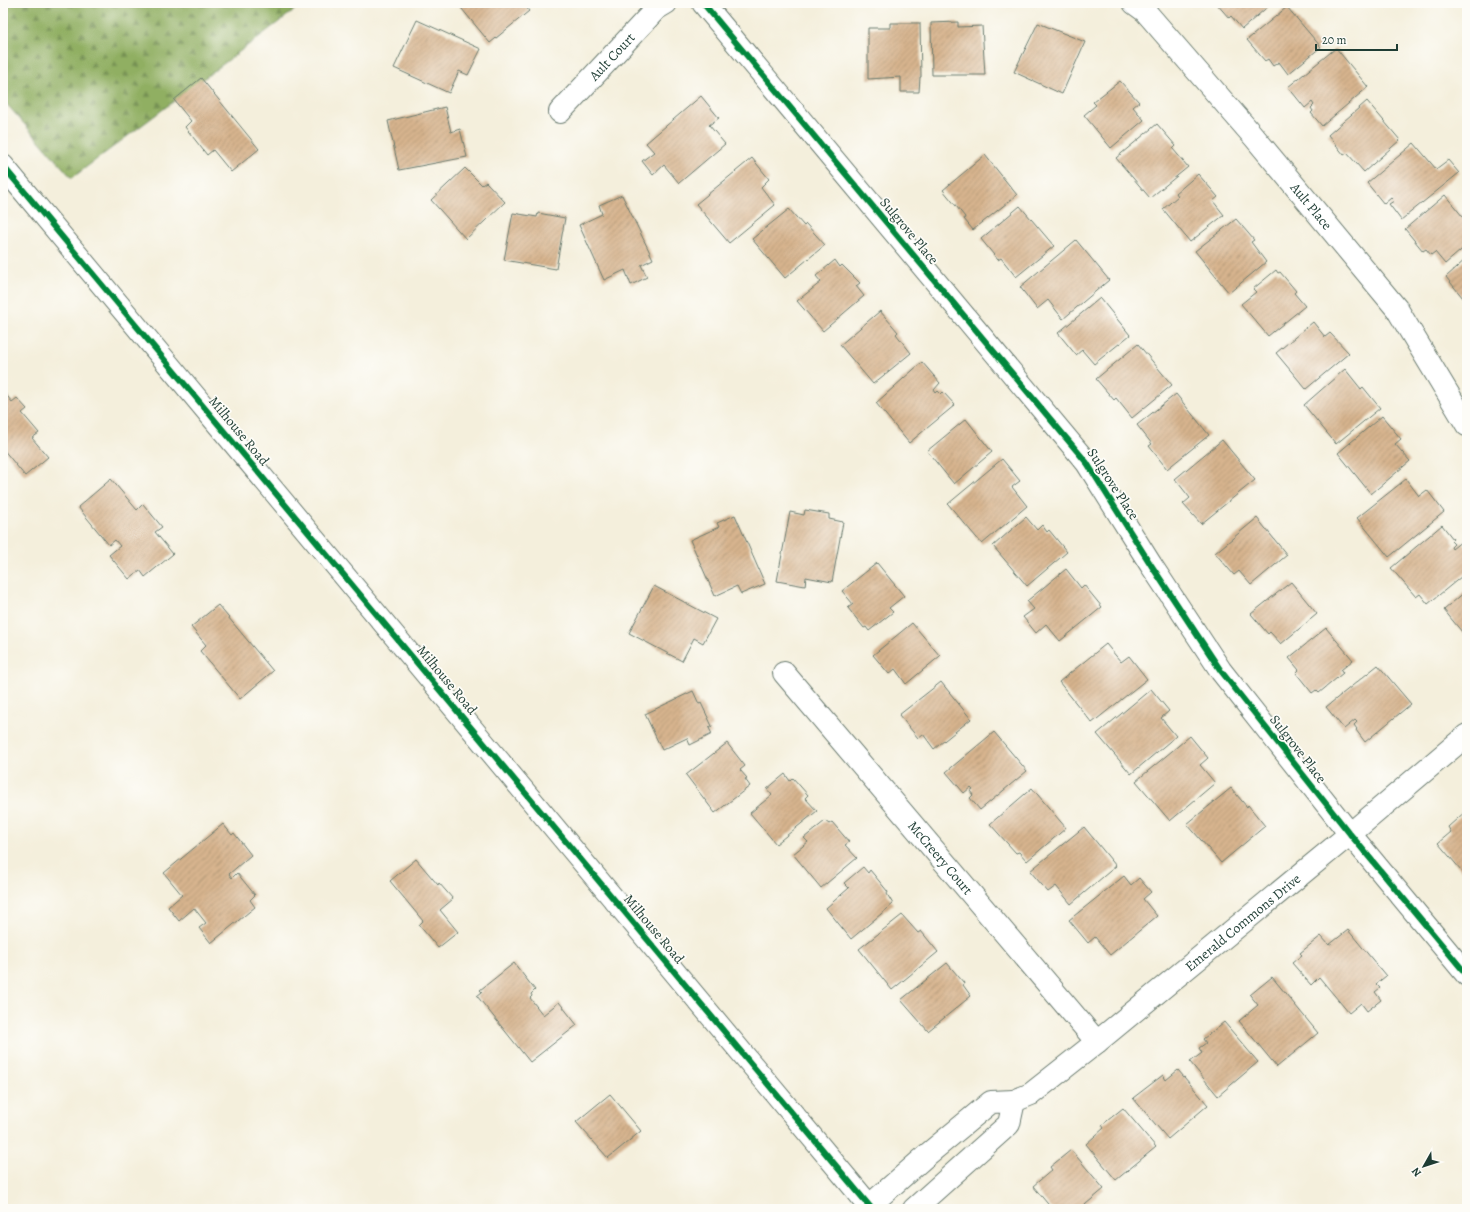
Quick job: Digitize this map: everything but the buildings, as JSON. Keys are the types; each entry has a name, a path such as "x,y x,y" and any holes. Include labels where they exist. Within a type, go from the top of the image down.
{"street":[{"name":"Ault Court","path":"560,112 656,9 666,3"},
{"name":"Sulgrove Place","path":"703,3 1087,463 1151,566 1221,671 1350,834 1467,975"},
{"name":"Ault Place","path":"1134,3 1145,11 1255,138 1397,309 1467,425"},
{"name":"Milhouse Road","path":"3,166 870,1207"},
{"name":"McCreery Court","path":"784,673 1097,1042"},
{"name":"Emerald Commons Drive","path":"1014,1101 1031,1094 1097,1042 1350,834 1467,735"},
{"path":"870,1207 927,1155 992,1102 1014,1101 1009,1124 914,1209"}],"green space":[{"path":"3,3 304,3 72,178 3,100"}],"cycle path":[{"path":"703,3 1087,463 1151,565 1221,671 1350,834 1467,975"},
{"path":"3,166 872,1209"}]}
